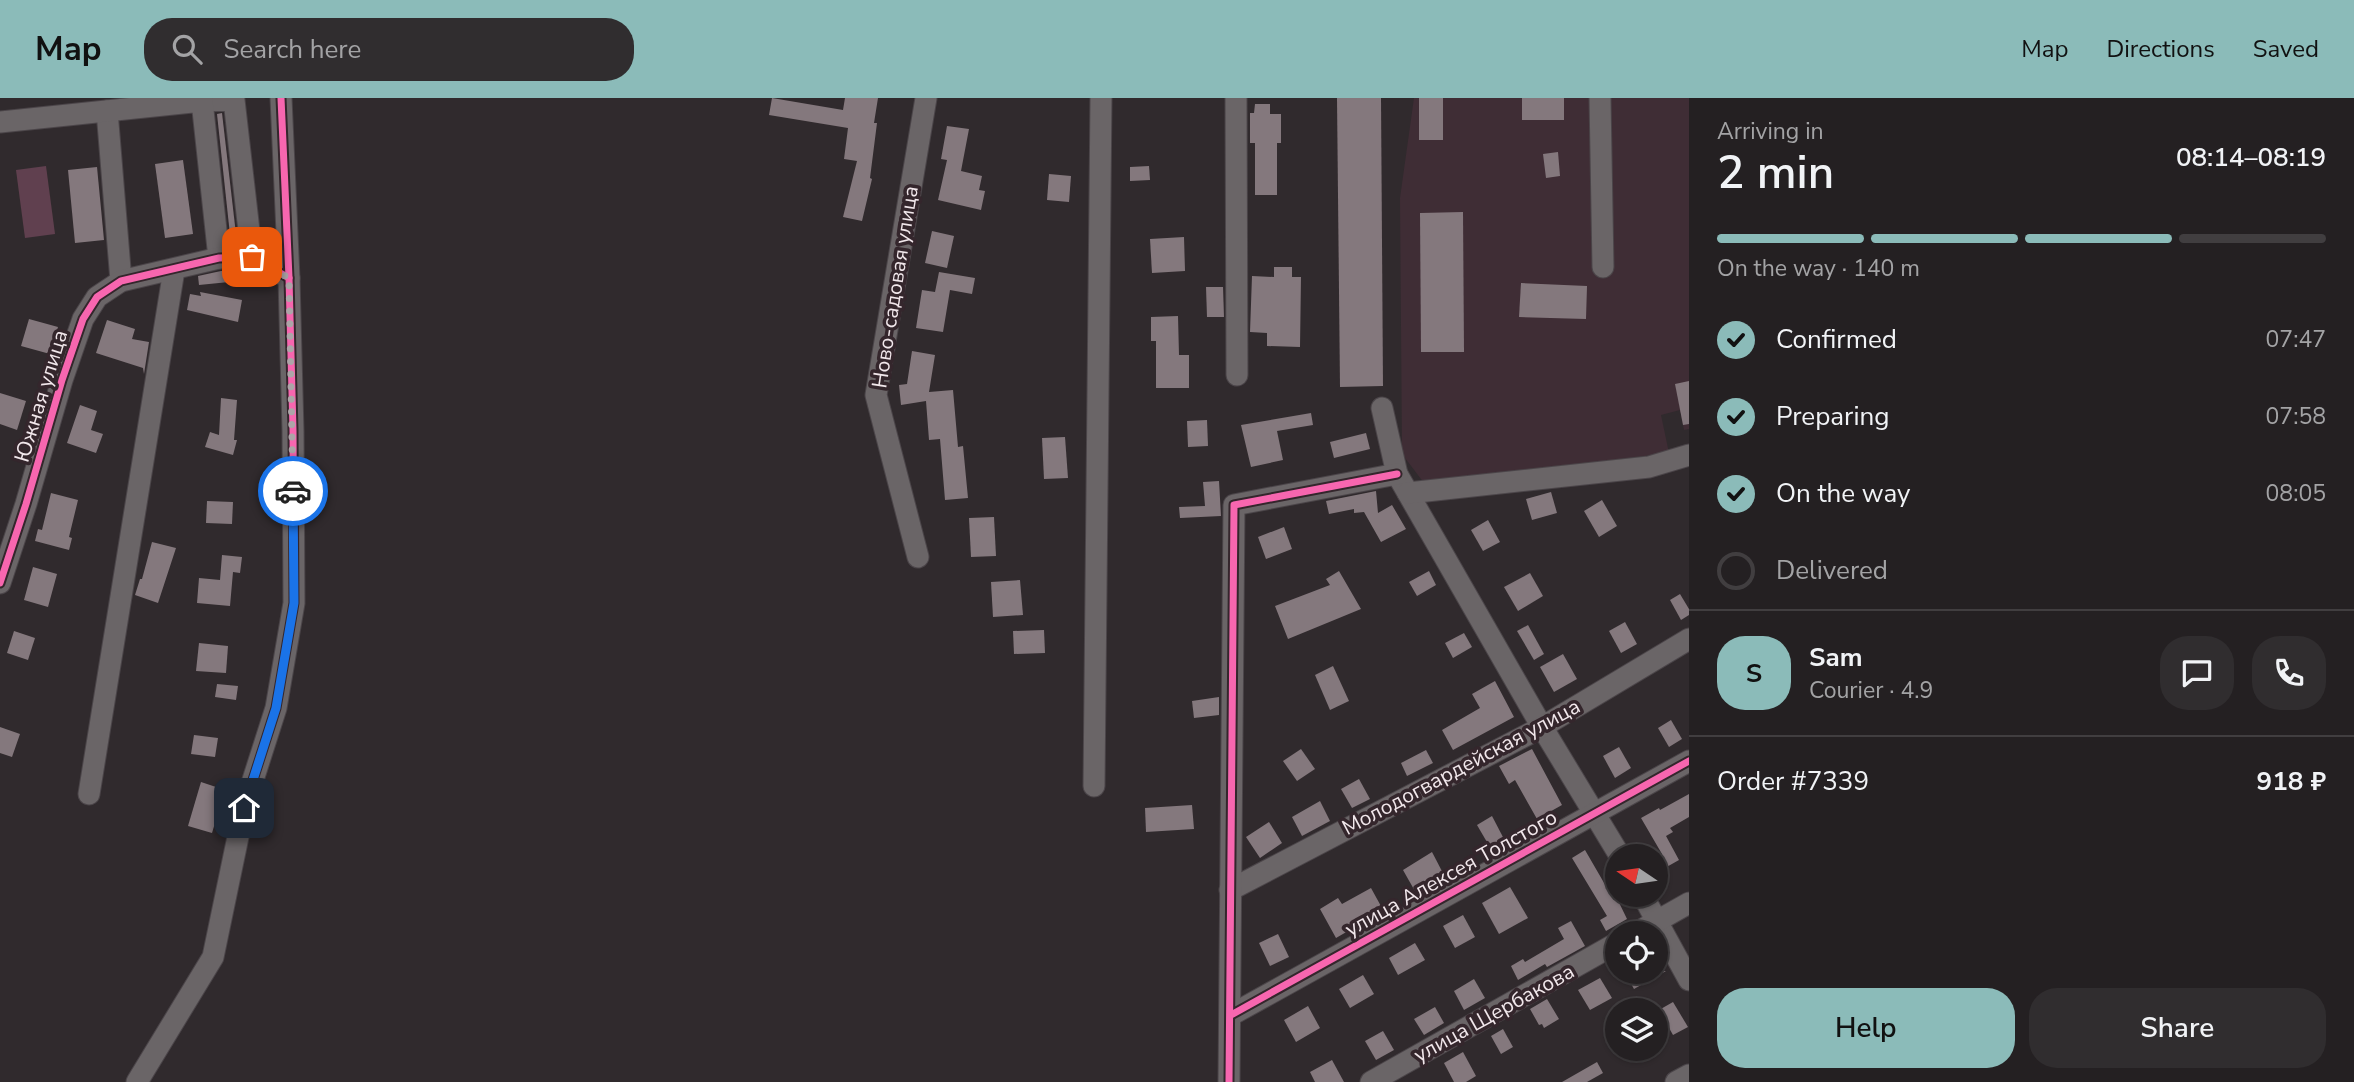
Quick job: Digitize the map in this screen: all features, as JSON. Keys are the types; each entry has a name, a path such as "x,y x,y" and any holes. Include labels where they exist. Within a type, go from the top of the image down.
{"street":[{"path":"137,1082 214,957 244,808 276,708 294,603 293,431 281,98"},
{"name":"Ново-садовая улица","path":"918,557 876,395 926,98"},
{"path":"1094,786 1101,98"},
{"path":"1236,98 1237,375"},
{"path":"1600,98 1603,267"},
{"path":"0,122 208,100 234,100 252,257 289,278"},
{"path":"208,100 219,258"},
{"path":"107,111 121,281"},
{"name":"Южная улица","path":"0,583 62,380 83,319 97,297 121,281 219,258 252,257"},
{"path":"89,794 174,270"},
{"path":"1382,408 1397,474 1613,844"},
{"path":"1408,493 1649,467 1689,454"},
{"path":"1229,1082 1234,505 1397,474"},
{"name":"Молодогвардейская улица","path":"1230,890 1542,726 1689,639"},
{"name":"улица Алексея Толстого","path":"1231,1015 1689,761"},
{"path":"1649,907 1657,921 1689,903"},
{"path":"1668,941 1689,980"},
{"name":"улица Щербакова","path":"1371,1082 1605,950"},
{"path":"1676,1082 1689,1074"}],"shaded area":[{"path":"1414,98 1689,98 1689,429 1684,430 1680,410 1661,415 1669,453 1424,483 1402,454 1400,198"},
{"path":"46,166 55,234 25,238 16,170"}],"building":[{"path":"772,98 843,110 845,98 878,98 874,123 877,123 872,179 862,221 843,217 857,161 844,159 848,128 769,115"},
{"path":"1337,98 1381,98 1383,386 1340,387"},
{"path":"1419,98 1443,98 1443,140 1419,140"},
{"path":"1522,98 1564,98 1564,120 1522,120"},
{"path":"1255,104 1270,104 1270,114 1281,114 1281,143 1277,143 1277,195 1255,195 1255,143 1250,143 1250,113 1254,113"},
{"path":"222,113 237,243 231,244 217,114"},
{"path":"947,126 969,129 961,171 982,176 979,190 985,191 981,210 938,200 947,160 941,159"},
{"path":"1558,152 1560,176 1546,178 1543,154"},
{"path":"183,160 193,234 165,238 155,164"},
{"path":"1149,166 1150,180 1130,181 1130,167"},
{"path":"97,167 104,240 75,243 68,170"},
{"path":"1049,174 1071,176 1069,202 1047,200"},
{"path":"1463,212 1464,352 1421,352 1420,213"},
{"path":"932,231 954,236 947,268 925,263"},
{"path":"1184,237 1185,271 1152,273 1150,239"},
{"path":"1274,267 1292,267 1292,277 1301,277 1300,347 1267,346 1267,333 1250,332 1252,276 1274,277"},
{"path":"248,270 249,280 199,285 198,276 221,271"},
{"path":"939,272 975,278 972,294 950,290 943,332 916,328 922,290 935,292"},
{"path":"1521,283 1587,286 1586,319 1519,317"},
{"path":"1206,287 1223,287 1224,317 1207,317"},
{"path":"200,292 242,300 238,322 187,310 190,294 201,296"},
{"path":"1178,316 1179,355 1189,355 1189,388 1156,388 1156,341 1151,341 1151,317"},
{"path":"29,319 58,327 50,354 21,346"},
{"path":"107,320 135,329 132,339 149,342 144,374 143,368 96,353"},
{"path":"912,351 935,355 929,392 953,390 958,447 963,446 968,498 945,500 940,439 929,440 926,401 901,405 899,385 907,384"},
{"path":"1689,381 1689,424 1683,425 1675,384"},
{"path":"0,393 26,401 17,430 0,424"},
{"path":"221,398 237,400 234,440 237,440 233,455 205,447 210,432 219,435"},
{"path":"80,405 97,411 91,430 103,434 96,453 67,443"},
{"path":"1311,413 1313,425 1277,431 1283,460 1251,467 1241,425"},
{"path":"1207,420 1208,446 1188,447 1187,421"},
{"path":"1366,433 1370,449 1334,458 1330,442"},
{"path":"1065,437 1068,478 1044,479 1042,438"},
{"path":"1219,481 1221,516 1180,518 1179,507 1205,506 1203,482"},
{"path":"1376,491 1378,513 1392,505 1406,529 1381,542 1364,512 1354,513 1354,509 1329,514 1326,501"},
{"path":"1551,492 1557,513 1532,520 1526,499"},
{"path":"51,493 78,500 69,537 72,538 69,550 35,541 38,529 42,530"},
{"path":"1602,500 1617,526 1599,537 1584,511"},
{"path":"207,501 233,502 232,524 206,523"},
{"path":"994,517 996,556 971,557 969,518"},
{"path":"1488,520 1500,542 1483,551 1471,530"},
{"path":"1284,527 1292,549 1266,559 1258,537"},
{"path":"152,542 176,548 158,603 135,595"},
{"path":"222,555 242,557 240,573 233,572 230,606 197,603 199,578 220,580"},
{"path":"33,567 57,574 48,607 24,600"},
{"path":"1339,571 1361,609 1288,639 1275,606 1330,585 1326,579"},
{"path":"1429,571 1436,585 1417,596 1409,582"},
{"path":"1530,573 1543,596 1518,611 1504,587"},
{"path":"1020,580 1023,615 993,617 991,582"},
{"path":"1680,594 1689,609 1689,615 1681,620 1670,600"},
{"path":"1625,622 1637,644 1621,653 1609,631"},
{"path":"1528,625 1544,654 1534,660 1517,631"},
{"path":"1044,630 1045,653 1014,654 1013,631"},
{"path":"14,631 35,638 28,660 7,653"},
{"path":"1464,633 1472,647 1453,658 1445,643"},
{"path":"199,643 228,646 226,673 196,671"},
{"path":"1563,654 1577,679 1554,692 1540,667"},
{"path":"1333,666 1349,701 1330,710 1315,675"},
{"path":"1495,681 1514,717 1453,750 1442,730 1480,708 1472,694"},
{"path":"217,684 238,686 236,700 215,697"},
{"path":"1219,697 1219,715 1194,718 1192,701"},
{"path":"1671,720 1682,739 1669,747 1658,728"},
{"path":"0,727 20,734 12,757 0,753"},
{"path":"194,735 218,738 215,757 191,754"},
{"path":"1619,747 1631,768 1615,778 1603,756"},
{"path":"1301,749 1315,769 1297,781 1283,761"},
{"path":"1532,749 1562,805 1537,819 1515,780 1509,784 1499,766"},
{"path":"1426,750 1433,763 1407,776 1401,763"},
{"path":"1359,779 1370,799 1352,808 1341,789"},
{"path":"201,782 225,790 212,833 188,826"},
{"path":"1689,794 1689,817 1670,828 1673,832 1666,836 1679,860 1668,866 1668,844 1656,844 1641,818 1659,808 1660,810"},
{"path":"1320,801 1330,821 1302,836 1292,817"},
{"path":"1192,805 1194,829 1146,832 1145,808"},
{"path":"1492,816 1505,841 1491,849 1477,825"},
{"path":"1269,822 1282,843 1260,858 1246,837"},
{"path":"1585,850 1605,885 1605,907 1621,907 1627,919 1605,921 1605,929 1600,920 1607,916 1572,858"},
{"path":"1432,852 1445,877 1416,893 1403,870"},
{"path":"1510,887 1528,918 1499,934 1482,903"},
{"path":"1371,888 1382,908 1353,924 1355,927 1336,938 1320,909 1338,898 1342,904"},
{"path":"1463,915 1475,937 1455,948 1443,926"},
{"path":"1571,921 1585,946 1518,980 1511,966 1523,959 1525,962 1564,939 1558,928"},
{"path":"1278,934 1289,957 1270,966 1259,943"},
{"path":"1415,943 1425,960 1398,975 1389,958"},
{"path":"1363,975 1374,994 1350,1008 1339,989"},
{"path":"1600,978 1612,998 1605,998 1605,1002 1590,1010 1578,990"},
{"path":"1474,979 1485,998 1464,1010 1454,991"},
{"path":"1547,999 1559,1019 1544,1028 1542,1024 1539,1025 1530,1009"},
{"path":"1673,1002 1688,1027 1673,1035 1668,1026 1668,1005"},
{"path":"1308,1006 1320,1028 1296,1042 1284,1020"},
{"path":"1435,1007 1444,1023 1424,1035 1414,1019"},
{"path":"1503,1029 1513,1047 1501,1054 1491,1036"},
{"path":"1383,1031 1394,1050 1376,1060 1365,1041"},
{"path":"1463,1052 1476,1076 1466,1082 1454,1082 1444,1063"},
{"path":"1332,1060 1344,1082 1315,1082 1310,1072"},
{"path":"1597,1062 1603,1073 1587,1082 1562,1082"}],"cycle path":[{"path":"244,808 276,708 294,603 293,431 281,98"},
{"path":"0,583 62,380 83,319 97,297 121,281 219,258 252,257 289,278"},
{"path":"1229,1082 1234,505 1397,474"},
{"path":"1231,1015 1689,761"}],"way so far":[{"path":"252,257 289,278 293,491"}],"route":[{"path":"244,808 276,708 294,603 293,491"}]}
